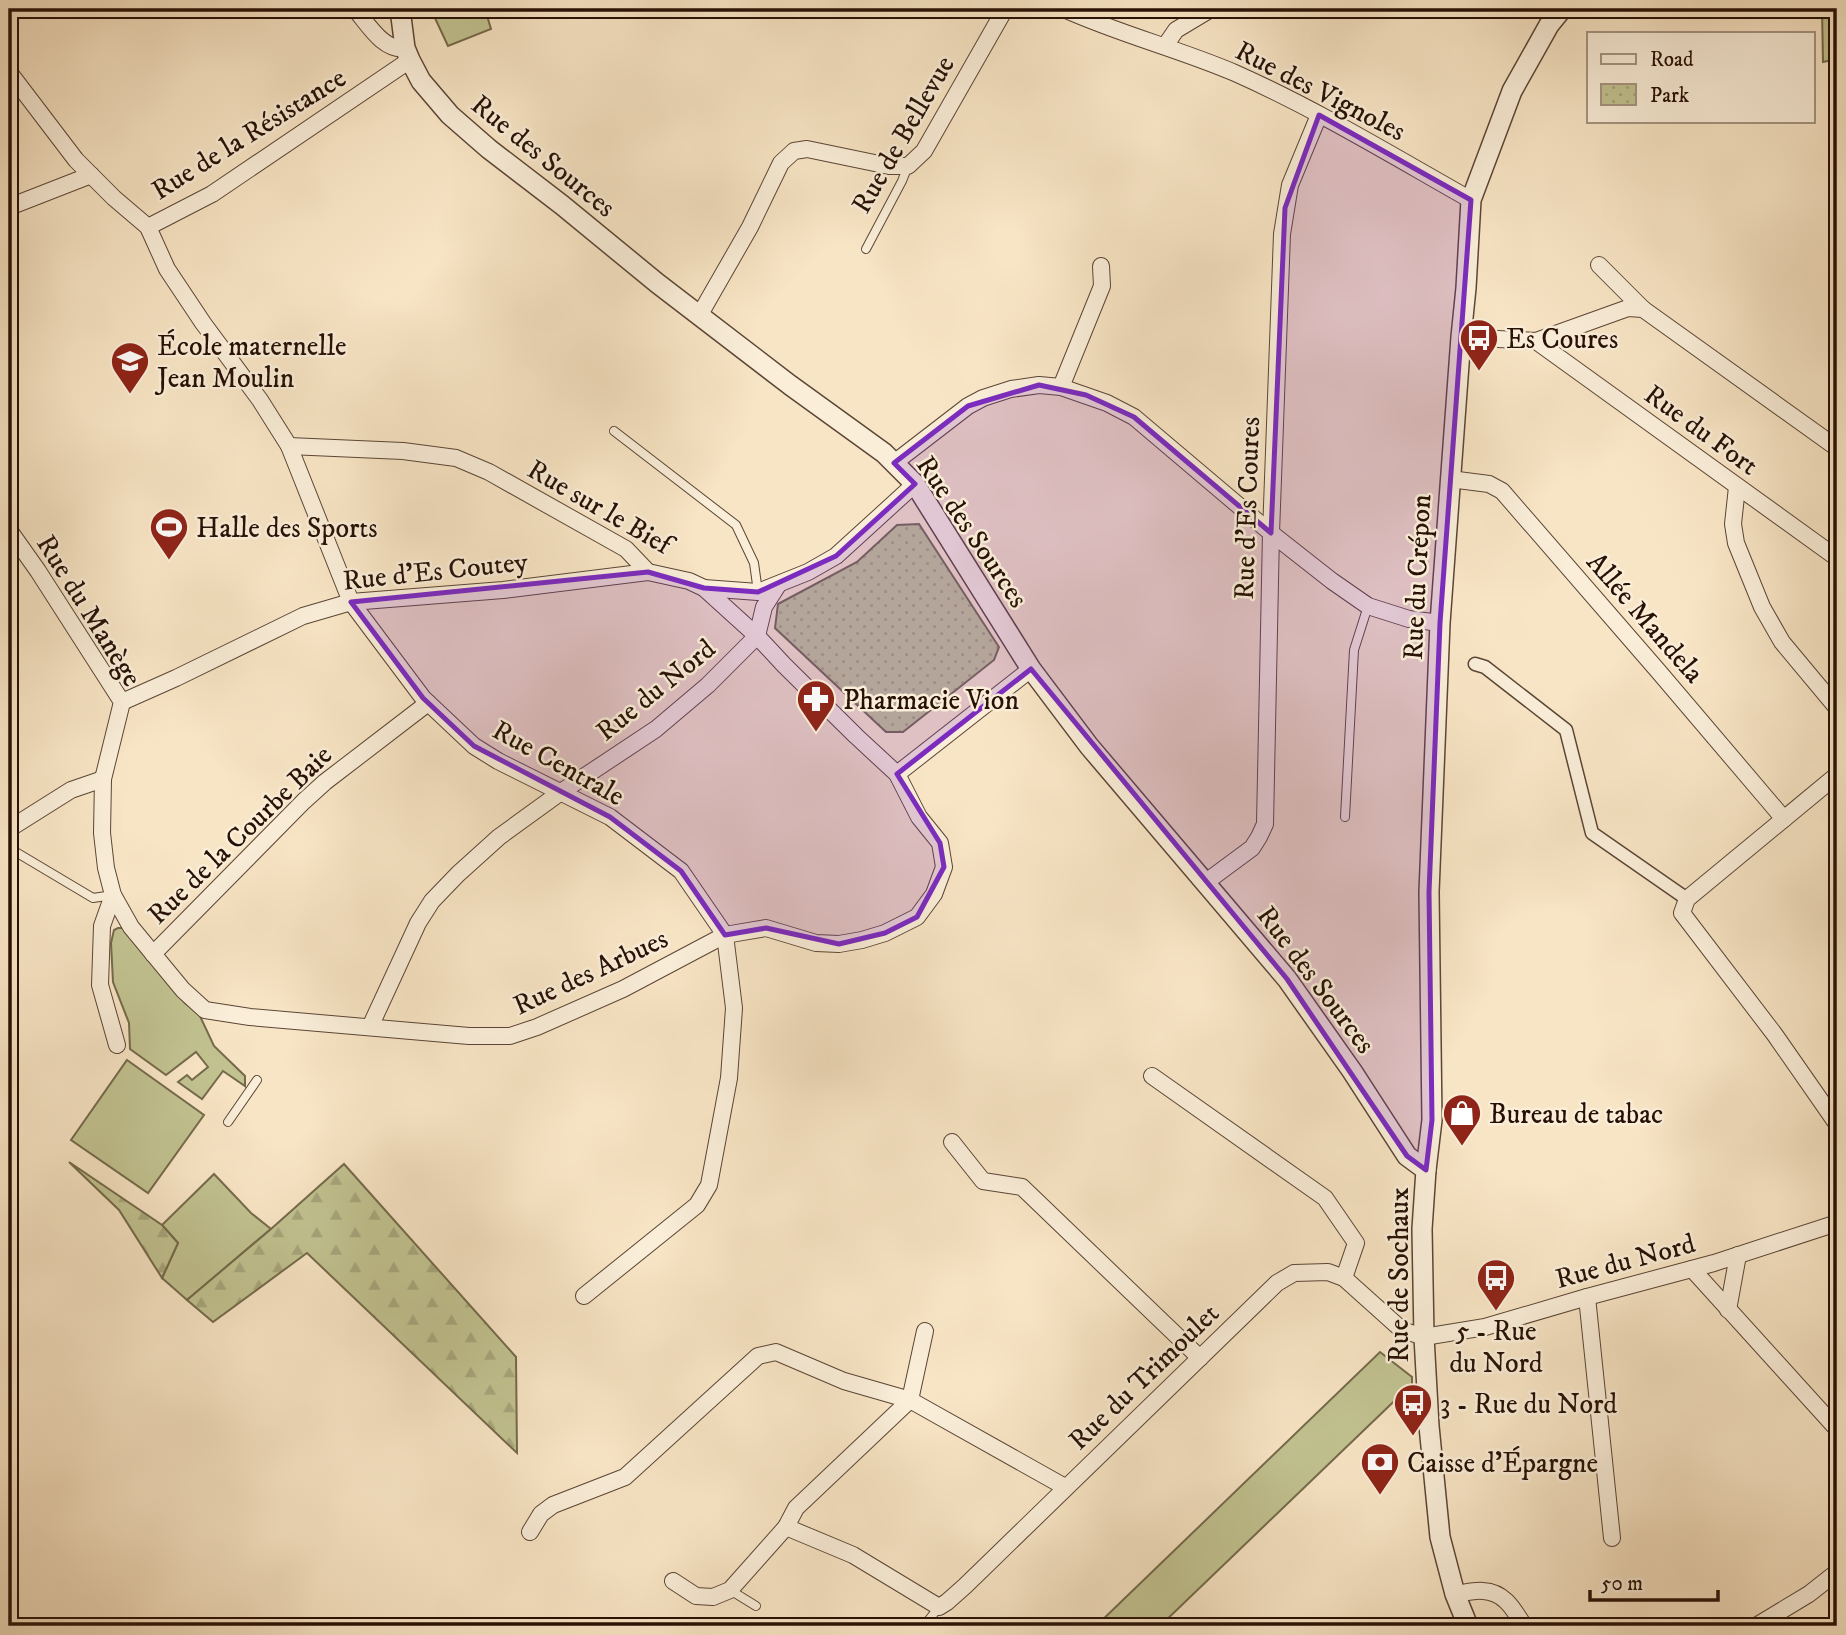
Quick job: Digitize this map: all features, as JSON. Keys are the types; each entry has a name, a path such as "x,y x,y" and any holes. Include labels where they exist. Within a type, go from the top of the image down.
{"street":[{"path":"355,9 385,44 407,54"},
{"name":"Rue des Sources","path":"400,9 407,54 421,81 450,114 495,154 699,316 884,453 915,484 1031,669 1089,746 1287,979 1352,1071 1407,1156 1426,1170"},
{"name":"Rue de Bellevue","path":"908,166 924,151 1004,9"},
{"name":"Rue des Vignoles","path":"1064,9 1235,73 1320,115 1471,200"},
{"path":"1166,46 1176,30 1211,9"},
{"name":"Rue du Crépon","path":"1426,1170 1432,1119 1429,892 1440,623 1471,200 1512,91 1549,25 1562,9"},
{"name":"Rue de la Résistance","path":"9,72 76,160 148,227 212,194 407,54"},
{"name":"Rue d'Es Coures","path":"1206,882 1252,848 1265,824 1271,533 1282,234 1290,185 1320,115"},
{"path":"699,316 750,227 781,163 794,151 807,149 889,166 908,166"},
{"path":"9,207 91,175"},
{"name":"Rue Centrale","path":"148,227 167,269 260,400 289,446 351,602 423,698 474,746 498,761 610,817 681,871 725,935 734,1008 729,1078 709,1185 697,1205 584,1296"},
{"path":"1598,265 1643,309 1837,449"},
{"path":"1061,387 1102,286 1101,266"},
{"path":"1461,337 1536,341 1628,308 1643,309"},
{"name":"Rue du Fort","path":"1536,341 1837,558"},
{"path":"894,463 968,406 983,398 1039,384 1061,387 1107,403 1134,417 1271,533 1368,606 1409,619 1440,623"},
{"name":"Rue sur le Bief","path":"289,446 403,451 456,458 489,472 626,549 648,572 705,587 897,774"},
{"name":"Allée Mandela","path":"1450,479 1489,484 1502,491 1784,819"},
{"path":"705,587 758,592 808,572 836,556 915,484"},
{"path":"1737,487 1733,524 1737,543 1762,607 1782,642 1837,708"},
{"name":"Rue du Manège","path":"9,530 122,702 103,779"},
{"name":"Rue d'Es Coutey","path":"122,702 303,616 351,602 503,590 648,572"},
{"path":"757,636 764,607 778,585"},
{"name":"Rue du Nord","path":"370,1027 418,923 432,901 458,874 499,837 656,729 708,685 757,636"},
{"path":"1475,664 1485,667 1566,730 1592,833 1687,899"},
{"path":"897,774 1031,669"},
{"name":"Rue de la Courbe Baie","path":"153,954 304,801 428,703"},
{"name":"Rue des Arbues","path":"103,779 102,833 106,868 113,895 131,927 183,990 205,1010 250,1017 468,1036 510,1036 623,989 725,935 766,928 816,943 839,944 886,933 917,916 933,894 944,867 940,843 919,817 897,774"},
{"path":"1837,775 1687,899 1682,913 1775,1035 1837,1124"},
{"path":"9,829 71,790 103,779"},
{"path":"113,895 102,926 100,985 117,1045"},
{"path":"1152,1076 1325,1198 1356,1243 1344,1278 1402,1330 1424,1338"},
{"path":"952,1142 983,1181 1023,1187 1200,1358"},
{"name":"Rue de Sochaux","path":"1426,1170 1422,1229 1429,1426 1440,1537 1455,1594 1468,1626"},
{"name":"Rue du Nord","path":"1424,1338 1485,1327 1692,1269 1837,1223"},
{"path":"1728,1310 1738,1255"},
{"path":"1692,1269 1837,1429"},
{"name":"Rue du Trimoulet","path":"939,1606 965,1586 1277,1283 1294,1273 1311,1271 1328,1272 1344,1278"},
{"path":"1587,1297 1612,1538"},
{"path":"673,1581 696,1596 713,1597 730,1590 786,1527 796,1508 910,1400 925,1331"},
{"path":"530,1532 541,1514 553,1505 625,1477 758,1356 776,1352 844,1381 910,1400 1065,1487"},
{"path":"786,1527 853,1555 939,1606"},
{"path":"1756,1626 1809,1594 1837,1572"},
{"path":"1455,1594 1483,1591 1497,1594 1508,1602 1524,1626"}],"lane":[{"name":"Rue de Bellevue","path":"866,248 908,166"},
{"path":"614,430 736,525 754,563 758,592"},
{"path":"1345,817 1354,650 1368,606"},
{"path":"9,848 93,898 113,895"},
{"path":"228,1122 257,1080"},
{"path":"730,1590 756,1606"},
{"name":"Rue du Trimoulet","path":"923,1626 939,1606"}],"highlighted area":[{"path":"1319,115 1471,200 1440,623 1429,892 1432,1120 1426,1170 1407,1156 1287,979 1031,669 897,774 940,843 944,867 917,917 885,933 839,944 766,928 725,935 681,871 610,817 474,746 423,698 351,602 648,572 704,588 758,592 836,556 915,484 894,463 968,406 1039,385 1086,395 1134,417 1271,533 1285,208"}],"green space":[{"path":"451,9 485,9 491,29 448,46 434,16"},
{"path":"1822,9 1837,9 1837,59 1823,62"},
{"path":"919,524 999,647 994,660 903,732 886,732 775,628 778,604 857,562 897,525"},
{"path":"124,928 185,1003 199,1014 214,1046 245,1076 245,1086 223,1071 202,1099 178,1082 187,1075 192,1080 208,1067 196,1052 166,1075 130,1049 129,1023 113,982 111,943 114,930"},
{"path":"127,1060 204,1115 148,1193 71,1140"},
{"path":"69,1162 162,1225 178,1243 162,1278 119,1210"},
{"path":"344,1164 516,1357 517,1453 307,1253 213,1322 187,1300"},
{"path":"214,1174 251,1213 271,1229 187,1300 162,1278 178,1243 162,1225"},
{"path":"1380,1352 1412,1377 1412,1384 1160,1626 1096,1626"}],"place":[{"name":"Es Coures","path":"1479,372"},
{"name":"École maternelle Jean Moulin","path":"130,395"},
{"name":"Halle des Sports","path":"169,561"},
{"name":"Pharmacie Vion","path":"816,733"},
{"name":"Bureau de tabac","path":"1462,1147"},
{"name":"5 - Rue du Nord","path":"1496,1312"},
{"name":"3 - Rue du Nord","path":"1413,1437"},
{"name":"Caisse d'Épargne","path":"1380,1496"}]}
